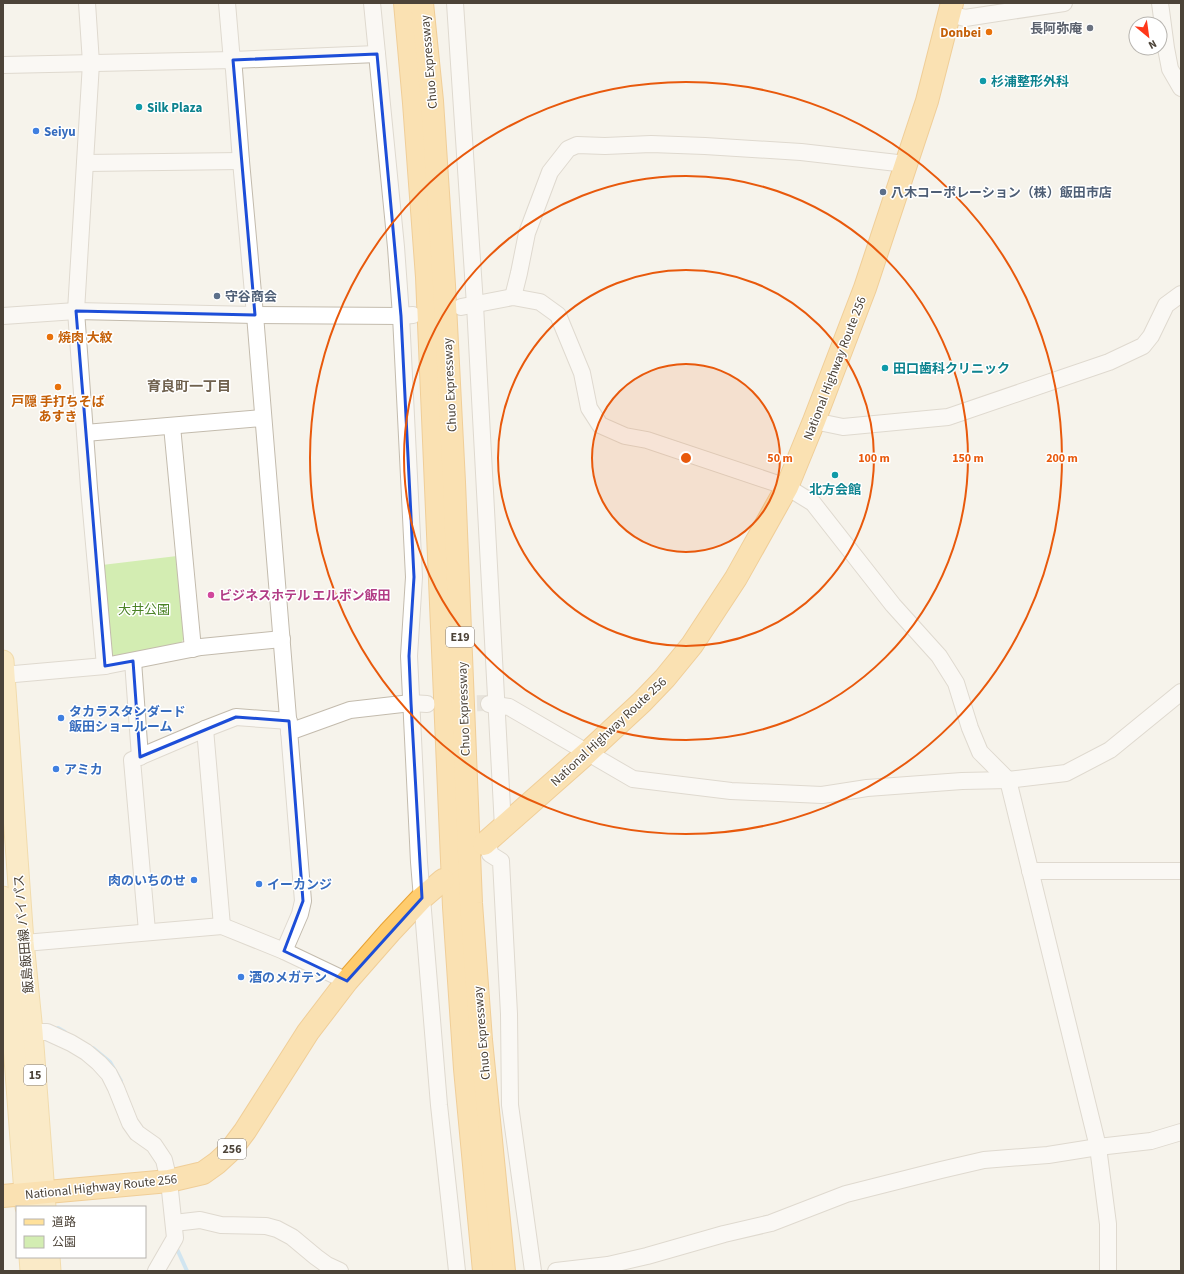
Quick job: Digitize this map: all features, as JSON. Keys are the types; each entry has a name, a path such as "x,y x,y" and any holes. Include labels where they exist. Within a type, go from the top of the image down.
{"highway":[{"name":"Chuo Expressway","path":"405,3 427,277 454,907 464,1069 484,1271"},
{"name":"Chuo Expressway","path":"422,3 432,101 444,285 454,482 471,903 481,1040 504,1271"},
{"name":"National Highway Route 256","path":"492,837 587,753 642,702 665,678 692,645 736,578 787,487 865,288 927,101 951,8"},
{"name":"National Highway Route 256","path":"3,1196 35,1200 169,1181 203,1173 217,1164 230,1151 245,1131 308,1032 347,981 422,898 443,880"}],"main road":[{"name":"飯島飯田線 バイパス","path":"3,670 11,944 35,1200"},
{"name":"飯島飯田線 バイパス","path":"3,897 11,944 32,1032 35,1200"},
{"path":"30,1258 31,1271"},
{"path":"49,1258 50,1271"}],"street":[{"path":"87,3 91,63 76,311 89,488 105,666"},
{"path":"227,3 255,315 303,901 300,914 284,951"},
{"path":"372,3 395,240 407,315 414,577 409,656 419,862 439,1105 457,1271"},
{"path":"455,3 468,306 492,705 492,837 490,854 501,861 509,1014 510,1105 533,1271"},
{"path":"951,8 965,18 1064,3"},
{"path":"1160,3 1170,69 1181,88"},
{"path":"3,65 233,60 377,54"},
{"path":"513,297 527,233 550,172 568,149 577,144 705,146 801,152 906,164"},
{"path":"85,163 241,161"},
{"path":"814,421 843,428 948,417 1109,362 1143,346 1151,336 1166,305 1181,294"},
{"path":"468,306 513,297 540,302 558,315 582,373 589,408 600,425 625,436 647,440 787,487 813,503 893,605 939,656 956,683 970,728 980,752 1008,780 1098,1147 1108,1224 1108,1271"},
{"path":"3,316 76,311 255,315 407,315"},
{"path":"85,433 263,418"},
{"path":"172,426 194,649"},
{"path":"3,670 105,666 194,649 282,639"},
{"path":"133,661 140,756"},
{"path":"492,705 509,707 633,779 732,791 822,794 867,788 962,781 1008,780 1066,773 1110,750 1181,692"},
{"path":"147,931 132,760 236,717 289,727 350,710 411,703 427,704"},
{"path":"204,729 222,926"},
{"path":"1030,871 1181,871"},
{"path":"11,944 147,931 222,926 284,951 347,981"},
{"path":"32,1032 47,1032 71,1043 100,1063 109,1074 130,1123 137,1132 154,1145 164,1160 169,1181 175,1238 156,1271"},
{"path":"556,1271 608,1265 664,1251 724,1234 771,1223 846,1194 984,1160 1048,1155 1098,1147 1152,1141 1181,1132"},
{"path":"174,1223 200,1220 221,1224 266,1226 277,1229 292,1237 327,1265 340,1271"}],"highlighted area":[{"path":"377,54 401,316 414,577 409,656 422,898 347,981 284,951 303,901 289,721 236,717 140,757 133,661 105,666 76,311 255,315 233,60"}],"green space":[{"name":"大井公園","path":"177,556 185,637 181,643 111,658 102,565"}],"waterway":[{"path":"58,1028 65,1032"},
{"path":"93,1048 110,1062 121,1081"},
{"path":"177,1249 187,1271"}],"tunnel":[{"path":"453,704 487,703"}],"place":[{"name":"長阿弥庵","path":"1090,28"},
{"name":"Donbei","path":"989,32"},
{"name":"杉浦整形外科","path":"983,81"},
{"name":"Silk Plaza","path":"139,107"},
{"name":"Seiyu","path":"36,131"},
{"name":"八木コーポレーション（株）飯田市店","path":"883,192"},
{"name":"守谷商会","path":"217,296"},
{"name":"焼肉 大紋","path":"50,337"},
{"name":"田口歯科クリニック","path":"885,368"},
{"name":"戸隠 手打ちそば あすき","path":"58,387"},
{"name":"北方会館","path":"835,475"},
{"name":"ビジネスホテル エルボン飯田","path":"211,595"},
{"name":"タカラスタンダード 飯田ショールーム","path":"61,718"},
{"name":"アミカ","path":"56,769"},
{"name":"肉のいちのせ","path":"194,880"},
{"name":"イーカンジ","path":"259,884"},
{"name":"酒のメガテン","path":"241,977"}],"district":[{"name":"育良町一丁目","path":"189,386"}]}
